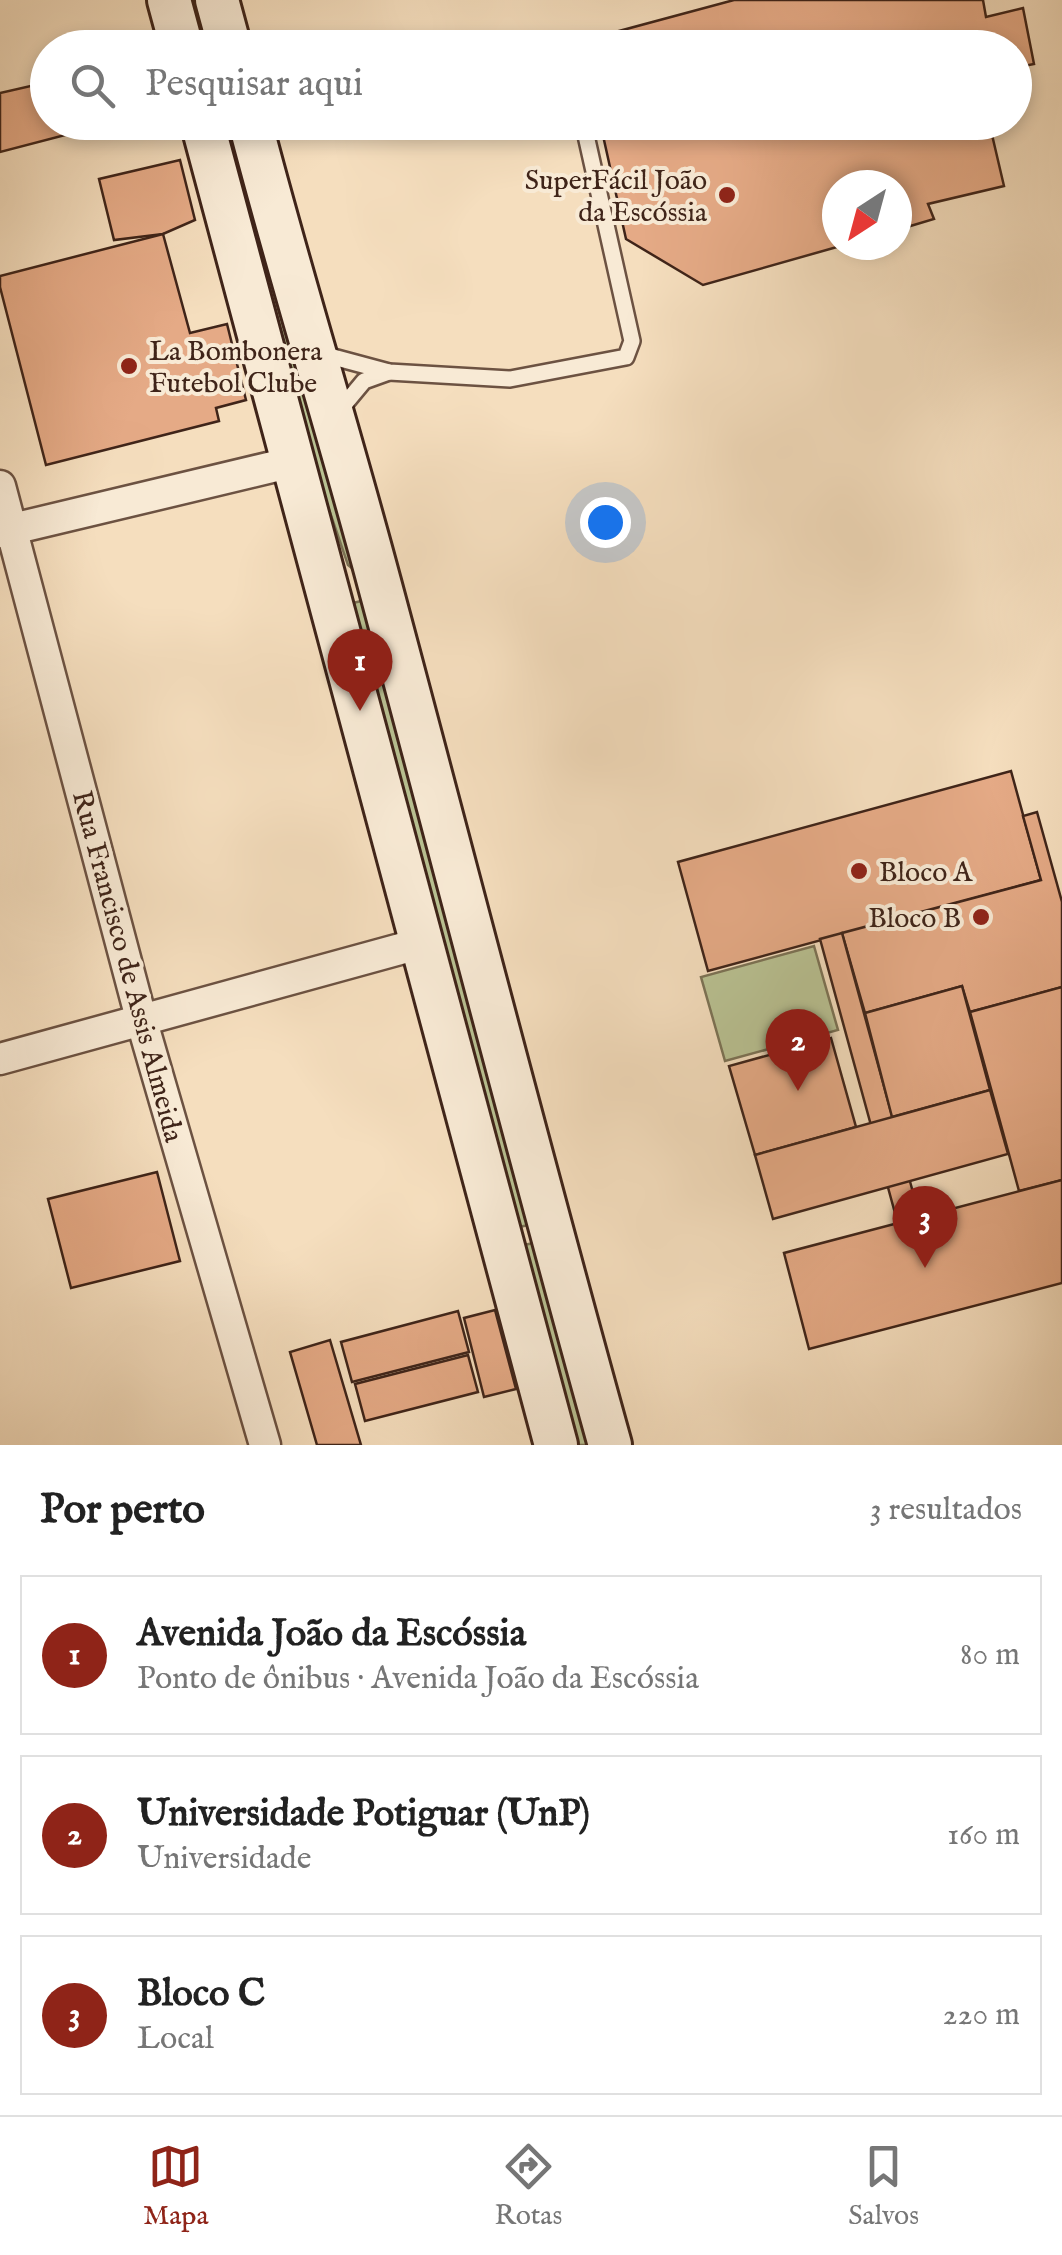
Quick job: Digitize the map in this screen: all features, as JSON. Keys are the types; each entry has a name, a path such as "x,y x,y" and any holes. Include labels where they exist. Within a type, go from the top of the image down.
{"main road":[{"path":"217,0 225,30"},
{"path":"207,140 556,1445"},
{"path":"223,140 240,150 247,140"},
{"path":"254,140 379,582 610,1445"},
{"path":"299,481 325,523 346,577 360,584 379,582"}],"street":[{"path":"6,531 299,481"},
{"name":"Rua Francisco de Assis Almeida","path":"0,486 6,531 142,1022 265,1445"},
{"path":"0,1059 422,943"}],"lane":[{"path":"311,348 339,360 389,372 510,379 626,357 632,341 586,140"},
{"path":"334,419 364,381 389,372"}],"green space":[{"path":"245,166 353,569 348,565 323,492 304,462 234,169"},
{"path":"365,600 533,1224 510,1229 345,605"},
{"path":"814,946 838,1030 725,1061 701,977"},
{"path":"538,1242 591,1445 569,1445 515,1247"}],"building":[{"path":"734,0 983,0 986,17 1023,8 1027,30 623,30"},
{"path":"30,86 30,140 46,140 0,152 0,93"},
{"name":"SuperFácil João da Escóssia","path":"604,140 993,140 1004,186 928,204 934,219 912,226 912,170 822,170 822,251 703,285 626,239"},
{"path":"180,160 195,220 163,234 114,240 99,179"},
{"name":"La Bombonera Futebol Clube","path":"163,234 190,333 227,324 246,400 216,408 219,421 46,465 0,276"},
{"name":"Bloco A","path":"1011,771 1041,880 708,971 678,862"},
{"name":"Bloco B","path":"1037,812 1062,902 1062,987 970,1012 962,986 865,1013 842,933 1041,880 1023,816"},
{"path":"842,933 920,1218 898,1224 820,939"},
{"path":"962,986 990,1090 892,1117 865,1013"},
{"path":"1062,987 1062,1180 1019,1191 970,1012"},
{"path":"831,1038 856,1127 755,1155 729,1066"},
{"path":"990,1090 1008,1154 773,1219 755,1155"},
{"path":"157,1172 180,1261 71,1288 48,1199"},
{"path":"1062,1180 1062,1283 809,1349 784,1253"},
{"path":"495,1310 516,1389 484,1397 464,1318"},
{"path":"458,1311 469,1352 352,1382 341,1342"},
{"path":"330,1340 361,1445 317,1445 290,1352"},
{"path":"468,1355 478,1392 365,1421 355,1384"}],"place":[{"name":"SuperFácil João da Escóssia","path":"727,195"},
{"name":"La Bombonera Futebol Clube","path":"129,366"},
{"name":"Avenida João da Escóssia","path":"360,711"},
{"name":"Bloco A","path":"859,871"},
{"name":"Bloco B","path":"981,917"},
{"name":"Universidade Potiguar (UnP)","path":"798,1091"},
{"name":"Bloco C","path":"925,1268"}]}
